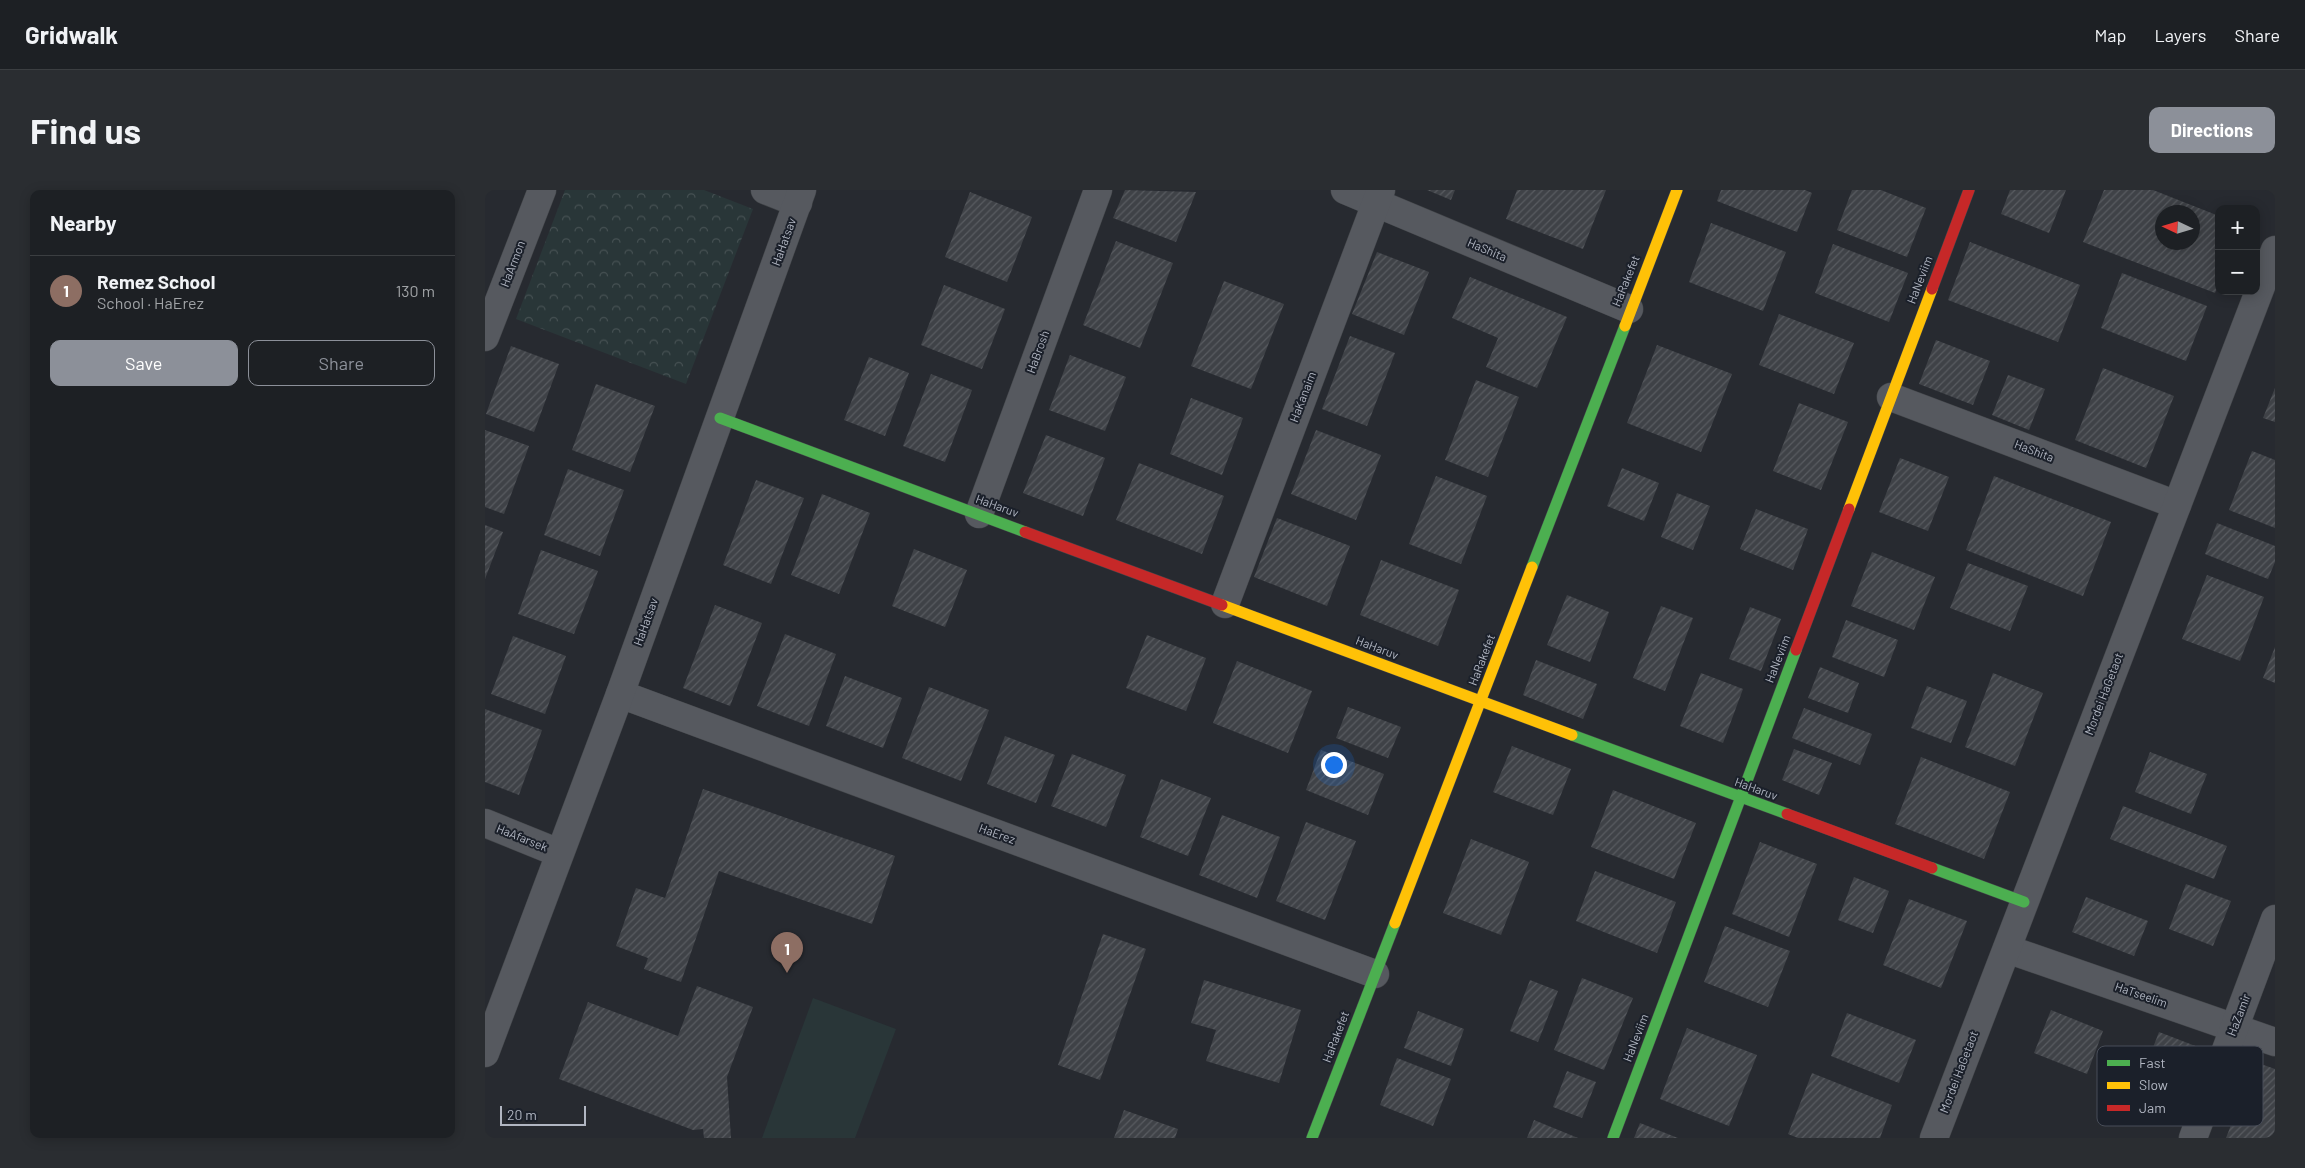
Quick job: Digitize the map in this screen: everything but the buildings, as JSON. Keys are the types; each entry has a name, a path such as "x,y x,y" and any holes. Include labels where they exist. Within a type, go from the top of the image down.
{"street":[{"name":"HaArmon","path":"485,337 542,190"},
{"path":"765,190 800,196"},
{"name":"HaBrosh","path":"979,514 1098,190"},
{"name":"HaShita","path":"1345,190 1379,196 1629,309"},
{"name":"HaRakefet","path":"1318,1136 1375,974 1481,702 1629,309 1677,190"},
{"name":"HaNeviim","path":"1613,1138 1969,190"},
{"name":"HaHatsav","path":"485,1053 620,694 800,196"},
{"name":"HaKanaim","path":"1225,604 1379,196"},
{"name":"Mordei HaGetaot","path":"1934,1138 2275,250"},
{"name":"HaShita","path":"1891,397 2177,506"},
{"name":"HaHaruv","path":"720,418 2024,902"},
{"name":"HaErez","path":"620,694 1375,974"},
{"name":"HaAfarsek","path":"485,823 559,853"},
{"name":"HaZamir","path":"2227,1046 2275,919"},
{"name":"HaTseelim","path":"2007,949 2275,1042"},
{"name":"HaZamir","path":"2193,1138 2197,1126"}],"green space":[{"path":"565,190 704,190 753,209 686,384 516,319"},
{"path":"813,998 896,1029 855,1138 762,1138"}],"traffic: fast":[{"path":"1532,567 1625,326"},
{"path":"720,418 1025,532"},
{"path":"1613,1138 1796,650"},
{"path":"1572,735 1787,814"},
{"path":"1932,868 2024,902"},
{"path":"1312,1138 1395,923"}],"traffic: slow":[{"path":"1625,326 1677,190"},
{"path":"1849,509 1932,289"},
{"path":"1395,923 1532,567"},
{"path":"1222,605 1572,735"}],"traffic: jam":[{"path":"1932,289 1969,190"},
{"path":"1796,650 1849,509"},
{"path":"1025,532 1222,605"},
{"path":"1787,814 1932,868"}],"place":[{"name":"Remez School","path":"787,973"}]}
